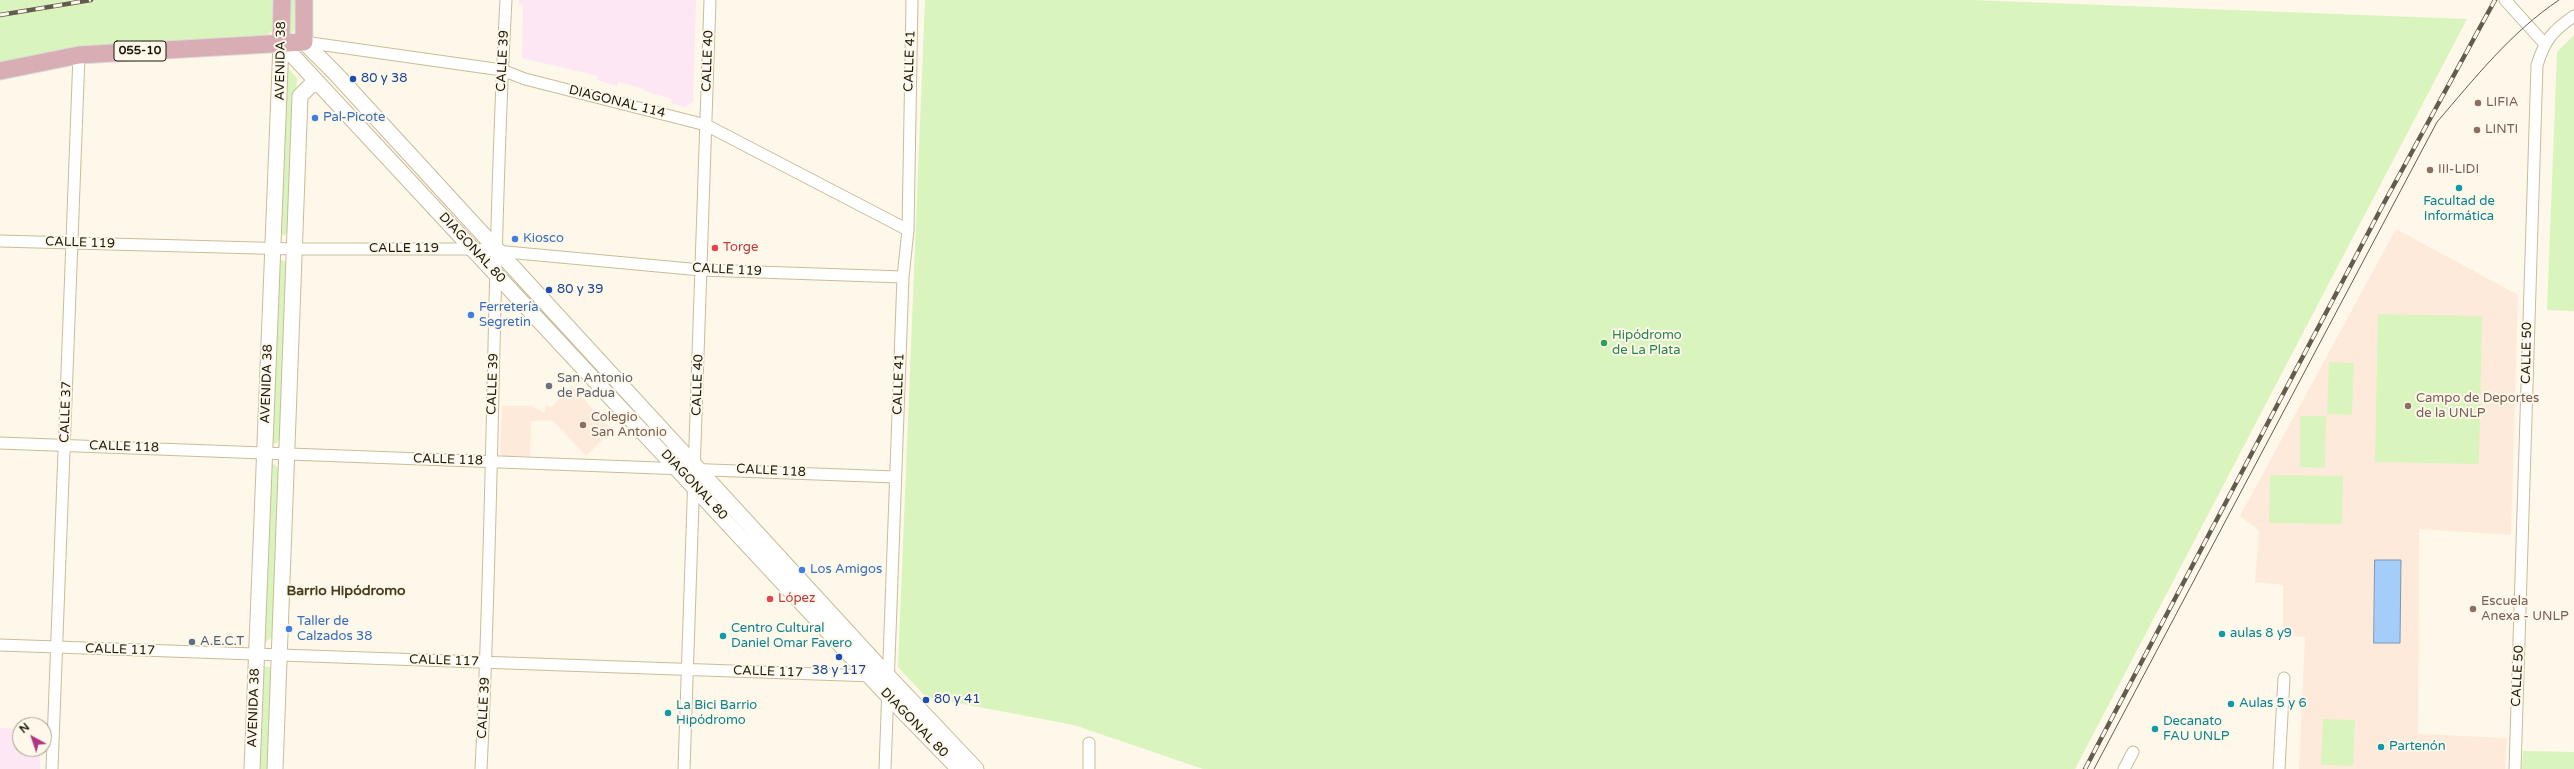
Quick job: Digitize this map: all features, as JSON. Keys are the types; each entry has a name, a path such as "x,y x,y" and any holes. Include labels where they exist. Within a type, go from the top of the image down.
{"main road":[{"name":"AVENIDA 38","path":"252,769 282,0"},
{"name":"AVENIDA 38","path":"304,0 304,42"},
{"path":"281,43 304,42"},
{"name":"DIAGONAL 80","path":"304,42 339,77 496,251 888,676 976,769"},
{"name":"055-10","path":"0,71 79,55 281,43"},
{"name":"DIAGONAL 80","path":"281,43 694,485 869,676 959,769"},
{"name":"AVENIDA 38","path":"275,769 300,96 313,83 321,86"}],"street":[{"name":"CALLE 39","path":"481,769 486,662 496,251 502,70 506,0"},
{"name":"CALLE 40","path":"684,769 694,485 696,468 710,0"},
{"name":"CALLE 41","path":"885,769 903,277 908,230 912,0"},
{"path":"2506,0 2544,43 2563,23 2574,16"},
{"name":"DIAGONAL 114","path":"304,42 502,70 525,79 706,125 908,230"},
{"name":"CALLE 50","path":"2515,769 2520,650 2537,65 2544,43"},
{"name":"CALLE 37","path":"52,769 79,55"},
{"name":"CALLE 119","path":"0,241 294,250 474,250 701,270 903,277"},
{"name":"CALLE 118","path":"0,442 286,454 696,468 895,477"},
{"name":"CALLE 117","path":"0,645 888,676"},
{"path":"2279,769 2284,678"},
{"path":"1089,744 1089,769"},
{"path":"2124,769 2133,752"}],"shaded area":[{"path":"519,0 696,0 693,102 685,107 671,103 672,99 644,91 644,89 618,82 617,86 597,80 598,76 522,58 523,5 519,4"},
{"name":"Campo de Deportes de la UNLP","path":"2396,229 2518,295 2511,535 2419,529 2418,734 2507,738 2505,769 2299,769 2305,637 2283,636 2283,585 2255,582 2259,530 2240,516"},
{"name":"Colegio San Antonio","path":"572,386 612,430 586,456 553,421 531,421 530,456 503,456 500,453 502,406 532,406 544,413 546,405 551,407"},
{"path":"0,728 12,729 12,757 40,757 40,769 0,769"}],"green space":[{"path":"0,0 277,0 277,25 263,40 0,64"},
{"path":"286,0 295,0 294,30 290,36 285,29"},
{"name":"Hipódromo de La Plata","path":"925,0 1971,0 2467,19 2075,769 1203,769 1074,725 926,697 898,667"},
{"path":"2574,35 2574,311 2547,310 2557,52"},
{"path":"287,67 297,78 289,231 284,236 278,231"},
{"path":"282,260 288,264 281,438 275,444 268,439 277,264"},
{"path":"2378,314 2482,316 2479,464 2375,462"},
{"path":"2329,362 2354,363 2352,415 2327,414"},
{"path":"2300,416 2326,416 2325,468 2300,467"},
{"path":"274,464 279,469 273,636 266,642 261,636 267,468"},
{"path":"2270,475 2343,476 2342,524 2269,523"},
{"path":"267,666 273,669 268,769 256,769 260,670"},
{"path":"2323,719 2355,720 2353,766 2321,765"},
{"path":"2523,751 2574,752 2574,769 2522,769"}],"water":[{"path":"2375,560 2401,560 2400,643 2374,643"}],"tram line":[{"path":"2094,769 2437,122 2509,41 2541,13 2559,0"}],"railway":[{"path":"0,15 91,0"},
{"path":"2085,769 2384,203 2495,0"}],"place":[{"name":"80 y 38","path":"353,79"},
{"name":"LIFIA","path":"2478,103"},
{"name":"Pal-Picote","path":"315,118"},
{"name":"LINTI","path":"2477,130"},
{"name":"III-LIDI","path":"2430,170"},
{"name":"Facultad de Informática","path":"2459,188"},
{"name":"Kiosco","path":"515,239"},
{"name":"Torge","path":"715,248"},
{"name":"80 y 39","path":"549,290"},
{"name":"Ferretería Segretin","path":"471,315"},
{"name":"Hipódromo de La Plata","path":"1604,343"},
{"name":"San Antonio de Padua","path":"549,386"},
{"name":"Campo de Deportes de la UNLP","path":"2408,406"},
{"name":"Colegio San Antonio","path":"583,425"},
{"name":"Los Amigos","path":"802,570"},
{"name":"López","path":"770,599"},
{"name":"Escuela Anexa - UNLP","path":"2473,609"},
{"name":"Taller de Calzados 38","path":"289,629"},
{"name":"aulas 8 y9","path":"2222,634"},
{"name":"Centro Cultural Daniel Omar Favero","path":"723,636"},
{"name":"A.E.C.T","path":"192,642"},
{"name":"38 y 117","path":"839,657"},
{"name":"80 y 41","path":"926,700"},
{"name":"Aulas 5 y 6","path":"2231,704"},
{"name":"La Bici Barrio Hipódromo","path":"668,713"},
{"name":"Decanato FAU UNLP","path":"2155,729"},
{"name":"Partenón","path":"2381,747"}],"district":[{"name":"Barrio Hipódromo","path":"346,591"}]}
